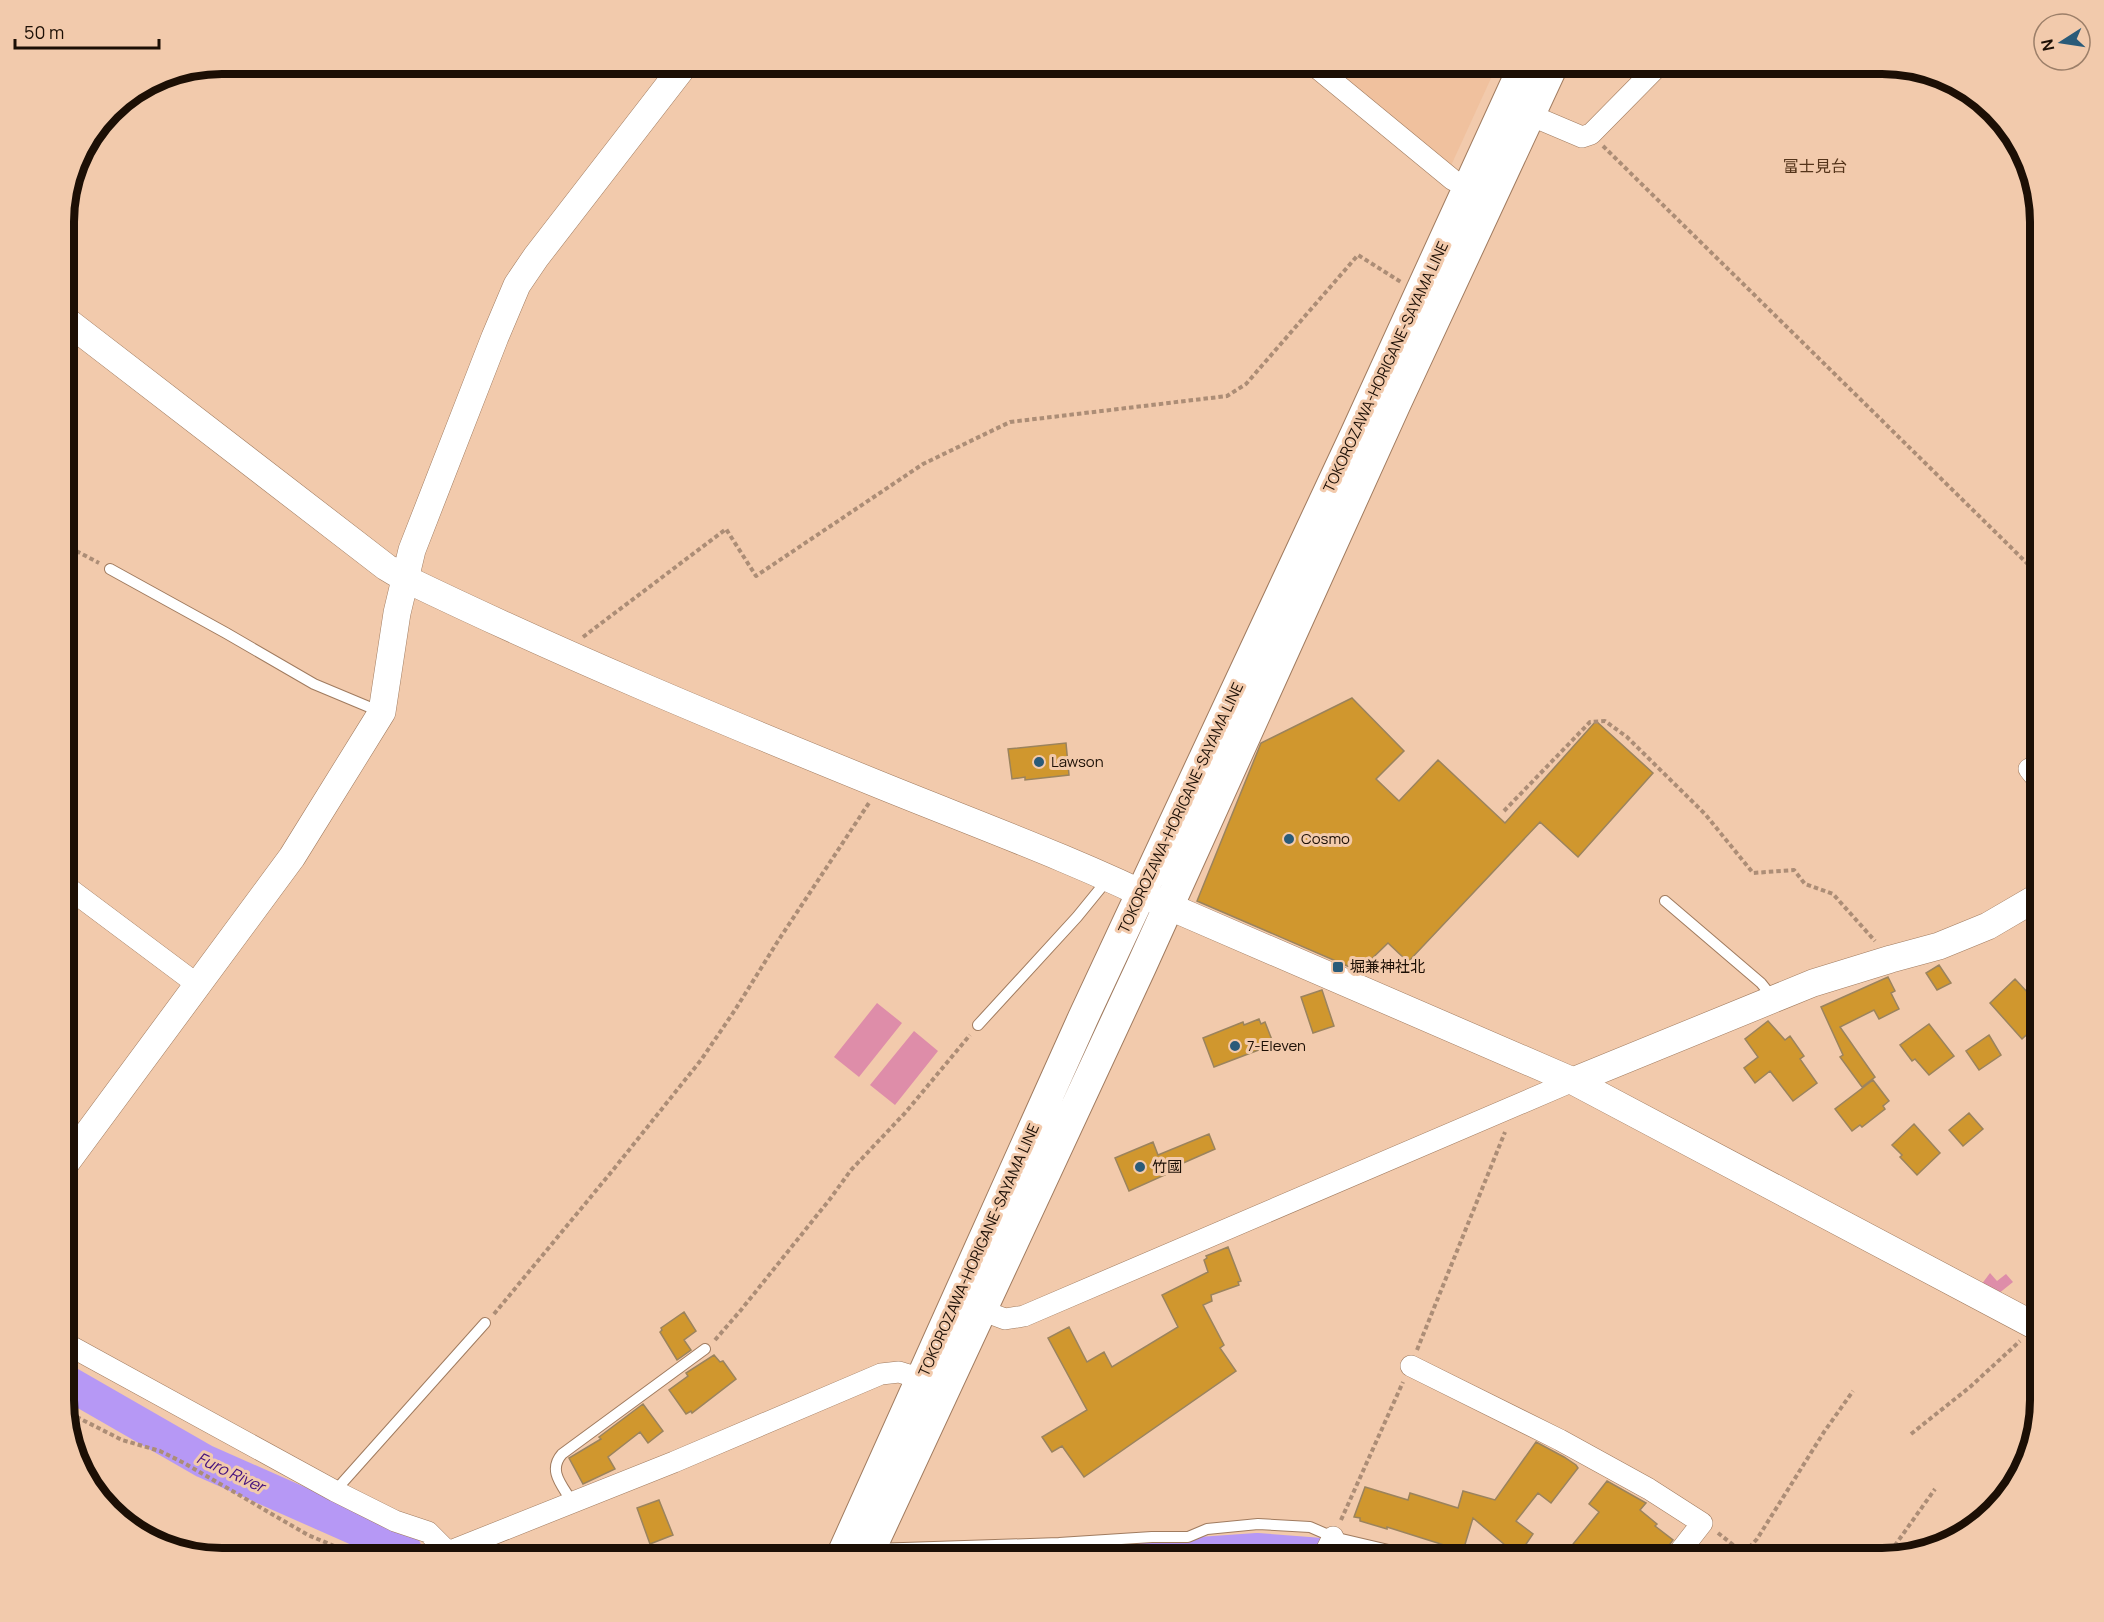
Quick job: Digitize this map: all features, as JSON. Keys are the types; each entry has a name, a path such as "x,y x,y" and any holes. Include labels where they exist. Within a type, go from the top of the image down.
{"main road":[{"name":"TOKOROZAWA-HORIGANE-SAYAMA LINE","path":"860,1548 922,1379 1036,1121 1420,295 1520,73"},
{"name":"TOKOROZAWA-HORIGANE-SAYAMA LINE","path":"861,1548 981,1310 1549,73"}],"street":[{"path":"74,1152 292,856 382,712 397,612 412,550 517,285 536,257 678,73"},
{"path":"1323,73 1453,180"},
{"path":"1530,115 1582,137 1591,134 1651,73"},
{"path":"74,326 386,567 406,579 564,652 1108,878 1573,1081 2030,1323"},
{"path":"74,892 198,985"},
{"path":"981,1310 1005,1319 1024,1316 1773,998 1813,983 1940,946 1988,926 2030,901"},
{"path":"74,1348 270,1453 335,1491 395,1521 428,1532 437,1548"},
{"path":"1411,1366 1560,1440 1649,1489 1702,1522 1682,1548"},
{"path":"460,1548 674,1462 881,1374 898,1371 922,1379"},
{"path":"1328,1548 1333,1537"}],"lane":[{"path":"110,569 314,684 382,712"},
{"path":"978,1025 1077,917 1108,878"},
{"path":"1665,901 1761,983 1773,998"},
{"path":"335,1491 485,1323"},
{"path":"572,1502 554,1471 556,1461 562,1454 705,1349"},
{"path":"975,1548 1152,1537 1188,1537 1207,1529 1258,1524 1310,1527 1333,1537 1377,1548"}],"path":[{"path":"1591,134 2030,566"},
{"path":"564,652 726,529 756,576 923,464 1010,422 1227,396 1246,384 1358,255 1420,295"},
{"path":"74,550 110,569"},
{"path":"1504,811 1590,722 1605,721 1627,737 1705,814 1753,873 1794,870 1805,884 1833,894 1891,959"},
{"path":"485,1323 613,1170 700,1060 735,1010 880,785"},
{"path":"705,1349 741,1310 830,1199 850,1170 905,1113 978,1025"},
{"path":"1333,1537 1411,1366 1516,1106"},
{"path":"1911,1434 2030,1336"},
{"path":"1749,1548 1758,1539 1824,1432 1854,1390"},
{"path":"75,1416 122,1440 160,1451 308,1535 339,1548"},
{"path":"1893,1547 1935,1489"},
{"path":"1702,1522 1737,1548"}],"shaded area":[{"path":"1331,73 1493,73 1449,170"},
{"path":"877,1003 902,1023 859,1077 834,1057"},
{"path":"914,1031 938,1051 895,1105 870,1085"},
{"path":"1990,1273 1997,1281 2006,1274 2013,1282 1998,1294 1981,1285"}],"building":[{"path":"1352,698 1404,751 1376,779 1399,801 1438,760 1505,823 1596,721 1653,773 1578,857 1540,822 1408,962 1388,943 1359,971 1197,901 1261,743"},
{"name":"Lawson","path":"1066,743 1069,775 1025,780 1025,777 1012,779 1008,749"},
{"path":"1939,965 1951,983 1937,990 1926,973"},
{"path":"1888,977 1895,991 1891,993 1899,1009 1879,1019 1874,1010 1840,1027 1875,1077 1862,1087 1840,1057 1843,1055 1821,1007"},
{"path":"2015,979 2030,995 2028,998 2030,1000 2030,1032 2022,1039 1990,1003"},
{"path":"1322,990 1334,1026 1313,1033 1301,997"},
{"path":"1259,1019 1261,1024 1265,1022 1272,1040 1267,1042 1269,1046 1214,1067 1203,1038 1243,1022 1244,1025"},
{"path":"1768,1021 1785,1040 1790,1036 1804,1056 1800,1059 1817,1083 1793,1101 1770,1071 1755,1083 1744,1068 1758,1057 1745,1039"},
{"path":"1929,1024 1954,1056 1929,1075 1915,1059 1912,1061 1900,1045"},
{"path":"1989,1035 2001,1055 1979,1070 1966,1051"},
{"path":"1873,1080 1889,1101 1883,1106 1885,1109 1862,1127 1860,1125 1852,1131 1835,1109"},
{"path":"1969,1113 1983,1129 1963,1146 1949,1130"},
{"path":"1914,1124 1940,1153 1917,1175 1892,1145"},
{"path":"1209,1134 1215,1149 1165,1171 1167,1174 1129,1191 1115,1158 1153,1142 1158,1155"},
{"path":"1228,1247 1241,1281 1238,1282 1239,1285 1211,1295 1212,1301 1203,1305 1224,1345 1220,1348 1236,1371 1084,1477 1062,1446 1052,1452 1042,1437 1087,1410 1048,1338 1069,1327 1087,1362 1104,1352 1112,1367 1178,1327 1162,1295 1208,1272 1204,1260 1206,1256"},
{"path":"684,1312 696,1331 684,1340 691,1350 677,1360 660,1332 661,1328"},
{"path":"714,1355 720,1362 723,1361 736,1379 692,1413 691,1411 686,1414 669,1390 688,1376 686,1373"},
{"path":"643,1404 663,1431 648,1443 640,1432 608,1457 615,1469 583,1484 569,1458 601,1439 599,1437"},
{"path":"1536,1442 1564,1457 1578,1468 1551,1503 1538,1493 1516,1521 1533,1534 1523,1548 1509,1548 1473,1518 1464,1548 1454,1548 1360,1521 1360,1518 1354,1517 1365,1487 1408,1500 1410,1493 1458,1508 1463,1491 1495,1500"},
{"path":"1607,1481 1646,1503 1640,1510 1673,1540 1667,1548 1570,1548 1599,1512 1589,1504"},
{"path":"659,1500 673,1535 650,1544 637,1508"}],"waterway":[{"name":"Furo River","path":"74,1386 204,1461 400,1548"}],"place":[{"name":"Lawson","path":"1039,762"},
{"name":"Cosmo","path":"1289,839"},
{"name":"堀兼神社北","path":"1338,967"},
{"name":"7-Eleven","path":"1235,1046"},
{"name":"竹國","path":"1140,1167"}],"district":[{"name":"富士見台","path":"1815,166"}]}
